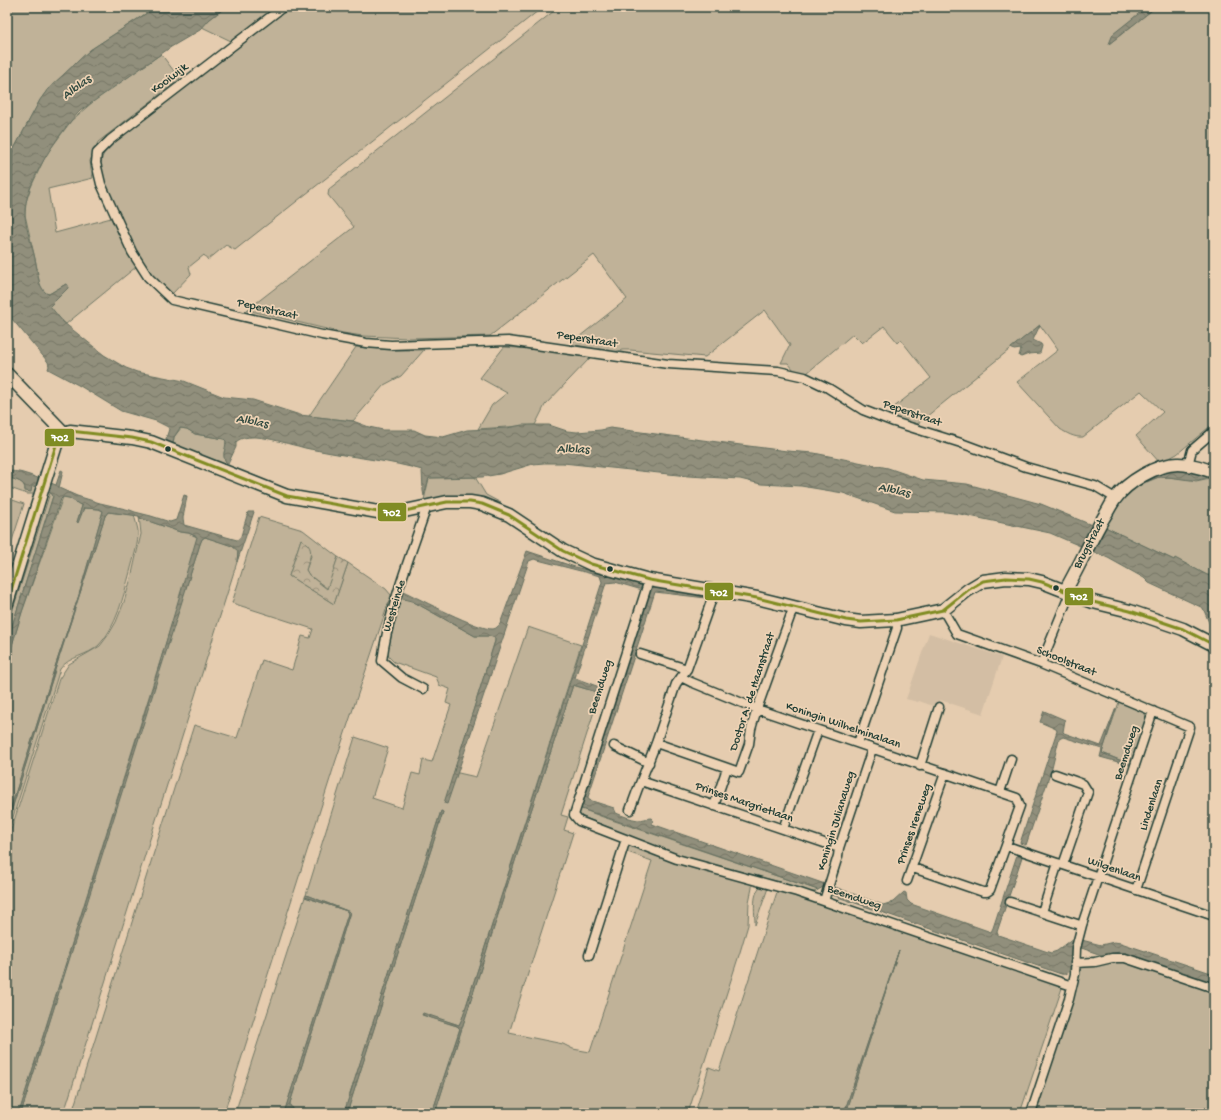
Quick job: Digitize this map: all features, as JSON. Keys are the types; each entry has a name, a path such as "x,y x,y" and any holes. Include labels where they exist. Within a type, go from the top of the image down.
{"street":[{"name":"Kooiwijk","path":"101,184 96,163 97,153 110,140 284,7"},
{"name":"Peperstraat","path":"101,184 132,252 148,277 172,300 366,344 391,345 508,341 668,364 778,371 805,377 828,388 863,410 894,422 961,442 1026,467 1091,484 1115,498"},
{"path":"7,374 64,433"},
{"path":"7,603 58,440 64,433 70,431 132,438 151,442 287,496 378,512 400,512 447,502 470,502 482,504 509,515 563,551 580,560 610,570 649,580 715,590 794,606 846,620 861,622 896,620 943,610 975,585 992,579 1029,579 1093,602 1130,611 1183,629 1214,645"},
{"path":"1188,465 1192,450 1214,431"},
{"path":"1115,498 1154,469 1176,464 1188,465 1214,472"},
{"name":"Brugstraat","path":"1068,592 1085,552 1115,498"},
{"name":"Westeinde","path":"423,688 402,678 382,661 385,639 392,610 427,506"},
{"name":"Beemdweg","path":"649,580 574,815 579,821 683,860 757,880 824,901 1072,986"},
{"path":"630,810 649,763 676,684 687,669 715,590"},
{"path":"1041,664 1068,592"},
{"name":"Doctor A. de Haanstraat","path":"727,768 739,772 749,744 751,729 794,606"},
{"name":"Schoolstraat","path":"943,610 957,634 1041,664 1190,727"},
{"path":"858,743 897,628 896,620"},
{"path":"640,654 687,669"},
{"name":"Koningin Wilhelminalaan","path":"682,677 758,709 920,766 1017,798 1020,806 1007,846"},
{"path":"920,766 939,707"},
{"name":"Beemdweg","path":"1031,1113 1069,999 1075,974 1078,938 1153,711"},
{"name":"Lindenlaan","path":"1136,890 1190,727"},
{"path":"783,829 818,730"},
{"path":"656,743 727,768 714,806"},
{"path":"614,746 649,763"},
{"name":"Koningin Julianaweg","path":"824,901 838,856 839,848 872,749"},
{"path":"1000,792 1011,759"},
{"name":"Prinses Ireneweg","path":"907,881 913,868 944,773"},
{"path":"1042,912 1088,792 1084,784 1055,774"},
{"name":"Prinses Margrietlaan","path":"641,781 839,848"},
{"path":"589,955 626,839"},
{"path":"913,868 983,892 987,892 993,886 1007,846"},
{"name":"Wilgenlaan","path":"1007,846 1214,916"},
{"path":"1010,902 1077,924"},
{"path":"1075,963 1095,962 1112,958 1125,958 1214,988"}],"shaded area":[{"path":"929,633 1002,657 983,714 940,700 933,706 919,701 906,699"}],"green space":[{"path":"7,7 156,7 90,50 48,89 40,100 7,162"},
{"path":"226,7 276,7 231,41 202,27"},
{"path":"291,7 543,7 235,250 226,245 208,260 204,255 189,267 191,274 172,294 160,285 148,272 136,254 104,183 101,170 103,155 115,141"},
{"path":"559,7 1147,7 1114,34 1110,43 1156,7 1214,7 1214,423 1177,454 1160,463 1136,436 1163,412 1141,391 1083,437 1074,436 1065,432 1060,429 1017,382 1058,350 1040,325 916,425 888,416 893,408 931,378 901,340 898,343 884,326 862,343 853,334 807,373 794,370 788,363 781,363 790,345 765,310 705,357 630,350 614,352 570,344 627,299 594,255 490,336 409,338 363,336 343,333 247,310 354,227 328,195 329,189"},
{"path":"161,54 180,79 98,142 90,161 93,178 48,189 55,233 111,218 136,267 66,324 56,315 50,306 66,284 49,294 46,294 40,286 25,215 26,202 31,187 46,155 71,121 95,100"},
{"path":"356,347 424,350 401,376 384,385 353,421 309,416"},
{"path":"504,347 544,350 590,358 545,405 535,425 478,429 492,405 507,393 480,378"},
{"path":"181,428 187,429 195,434 224,439 226,441 224,453 226,463 228,464 227,466 173,444 174,437"},
{"path":"7,477 22,483 25,490 32,485 36,487 34,494 27,494 7,487"},
{"path":"475,477 486,495 501,503 472,497 444,497 424,500 429,478"},
{"path":"1159,477 1182,478 1196,481 1210,478 1214,480 1213,576 1207,575 1175,559 1174,560 1103,526 1134,486 1144,478 1147,482"},
{"path":"50,493 52,493 53,496 7,642 7,628"},
{"path":"63,497 69,498 82,506 77,522 83,508 99,509 103,511 79,595 7,820 7,662 22,612"},
{"path":"7,498 24,504 7,556"},
{"path":"108,512 134,515 138,530 136,551 122,601 115,620 99,645 90,652 68,661 60,669 7,836 7,825 55,670 105,516"},
{"path":"139,516 140,518 198,537 198,540 19,1113 7,1113 7,843 59,679 69,664 100,646 116,622 131,578 141,534"},
{"path":"259,517 303,530 338,557 328,589 309,575 306,570 311,556 301,539 289,576 334,604 348,563 386,589 391,595 335,763 224,1113 72,1113 194,725 237,738 262,660 292,670 302,636 310,638 313,629 232,603"},
{"path":"205,537 228,544 235,548 238,551 237,562 64,1113 21,1113 174,623 200,544 202,539"},
{"path":"301,539 309,546 311,553 306,570 309,575 327,589 338,557 348,563 334,604 289,576"},
{"path":"400,598 412,601 475,636 490,636 495,638 454,772 476,777 528,627 581,645 462,1019 459,1025 423,1014 460,1028 432,1113 347,1113 443,812 441,811 344,1113 287,1113 290,1109 290,1103 350,912 306,895 355,737 388,748 372,798 402,808 412,773 420,775 423,760 432,762 451,705 446,703 450,689 439,685 436,677 394,662 389,657 387,651 397,616 394,614"},
{"path":"573,685 600,693 561,815 568,817 564,830 573,833 509,1033 563,1044 573,1049 590,1052 652,861 625,851 629,844 752,883 748,925 740,952 688,1113 435,1113 529,817"},
{"path":"1119,702 1145,713 1146,721 1130,764 1102,753"},
{"path":"579,808 818,890 808,892 781,882 702,864 676,855 579,815"},
{"path":"763,884 769,885 755,925 755,897 759,888"},
{"path":"778,889 1064,982 1020,1113 846,1113 899,950 844,1113 772,1113 773,1110 771,1109 770,1113 695,1113 709,1067 719,1071"},
{"path":"305,897 347,911 348,914 284,1113 235,1113"},
{"path":"1118,958 1214,991 1214,1113 1032,1113 1079,972 1084,966"}],"water":[{"name":"Alblas","path":"156,7 226,7 210,19 200,30 171,47 80,111 53,145 36,174 26,203 25,215 38,278 43,290 49,294 66,284 68,285 68,288 50,306 63,322 104,355 126,368 137,372 184,381 224,397 253,400 300,415 353,421 383,430 414,430 425,435 443,437 467,430 507,428 522,425 549,425 567,431 577,432 610,428 787,451 814,453 888,468 923,480 967,484 1041,504 1094,526 1103,526 1174,560 1175,558 1207,575 1213,576 1214,627 1210,625 1203,608 1149,583 1144,578 1108,558 1050,533 946,512 895,511 843,493 801,486 761,484 740,479 688,476 563,463 544,463 533,464 500,474 482,477 429,478 424,496 422,470 398,464 312,449 272,439 248,437 236,442 236,447 228,464 224,459 226,441 224,439 195,434 187,429 180,428 174,437 173,444 165,442 169,429 168,427 156,421 121,411 80,386 48,369 48,362 7,313 7,162 40,100 48,89 90,50"},
{"path":"1147,7 1156,7 1109,44 1113,34"},
{"path":"1040,325 1033,340 1041,344 1042,346 1040,353 1029,354 1021,357 1019,356 1021,349 1014,350 1011,348"},
{"path":"1170,469 1184,469 1210,476 1199,480 1161,477 1146,482 1145,480"},
{"path":"7,470 21,472 56,485 61,470 63,471 59,488 77,496 170,522 176,520 184,495 187,496 183,518 184,525 237,540 241,536 248,512 254,512 237,562 238,551 232,546 205,537 202,539 200,544 21,1113 19,1113 153,686 197,537 189,533 180,532 140,518 139,516 108,512 105,516 7,825 7,820 53,673 79,595 103,511 99,509 84,508 78,523 77,522 82,506 69,498 63,497 61,499 22,612 7,662 7,642 53,496 51,493 34,486 32,486 31,492 25,491 22,483 7,477"},
{"path":"527,551 575,567 655,588 706,595 706,598 655,592 588,797 589,800 614,808 616,813 630,818 638,820 651,818 653,820 652,824 825,884 818,890 579,808 649,592 615,582 606,583 575,678 602,688 600,693 573,685 529,817 435,1113 432,1113 460,1029 457,1026 422,1015 423,1013 459,1025 462,1019 602,582 600,576 534,559 529,561 447,804 444,803 495,638 490,636 475,636 412,601 400,598 403,591 462,620 493,629 500,624"},
{"path":"1116,708 1102,753 1129,765 1100,757 1102,749 1063,737 1059,739 1052,768 1026,845 1020,843 1057,731 1056,729 1040,722 1044,711 1065,720 1064,733 1101,746"},
{"path":"441,811 443,812 347,1113 344,1113"},
{"path":"1017,855 1022,857 997,932 998,935 1051,953 1057,951 1074,938 1101,945 1114,942 1121,943 1214,974 1214,984 1119,952 1104,956 1073,945 1070,969 1066,974 1061,974 832,895 831,892 832,886 883,905 893,902 904,892 906,893 907,900 911,904 991,932"},
{"path":"306,895 350,912 290,1103 293,1110 290,1109 287,1113 284,1113 348,914 347,911 305,897"},
{"path":"899,950 846,1113 844,1113"}],"transit line":[{"name":"702","path":"7,603 56,445 61,435 70,431 132,438 151,442 287,496 378,512 400,512 447,502 470,502 482,504 509,515 563,551 591,564 649,580 757,598 846,620 861,622 896,620 943,610 968,590 983,581 1006,578 1029,579 1042,582 1093,602 1130,611 1183,629 1214,645"}]}
